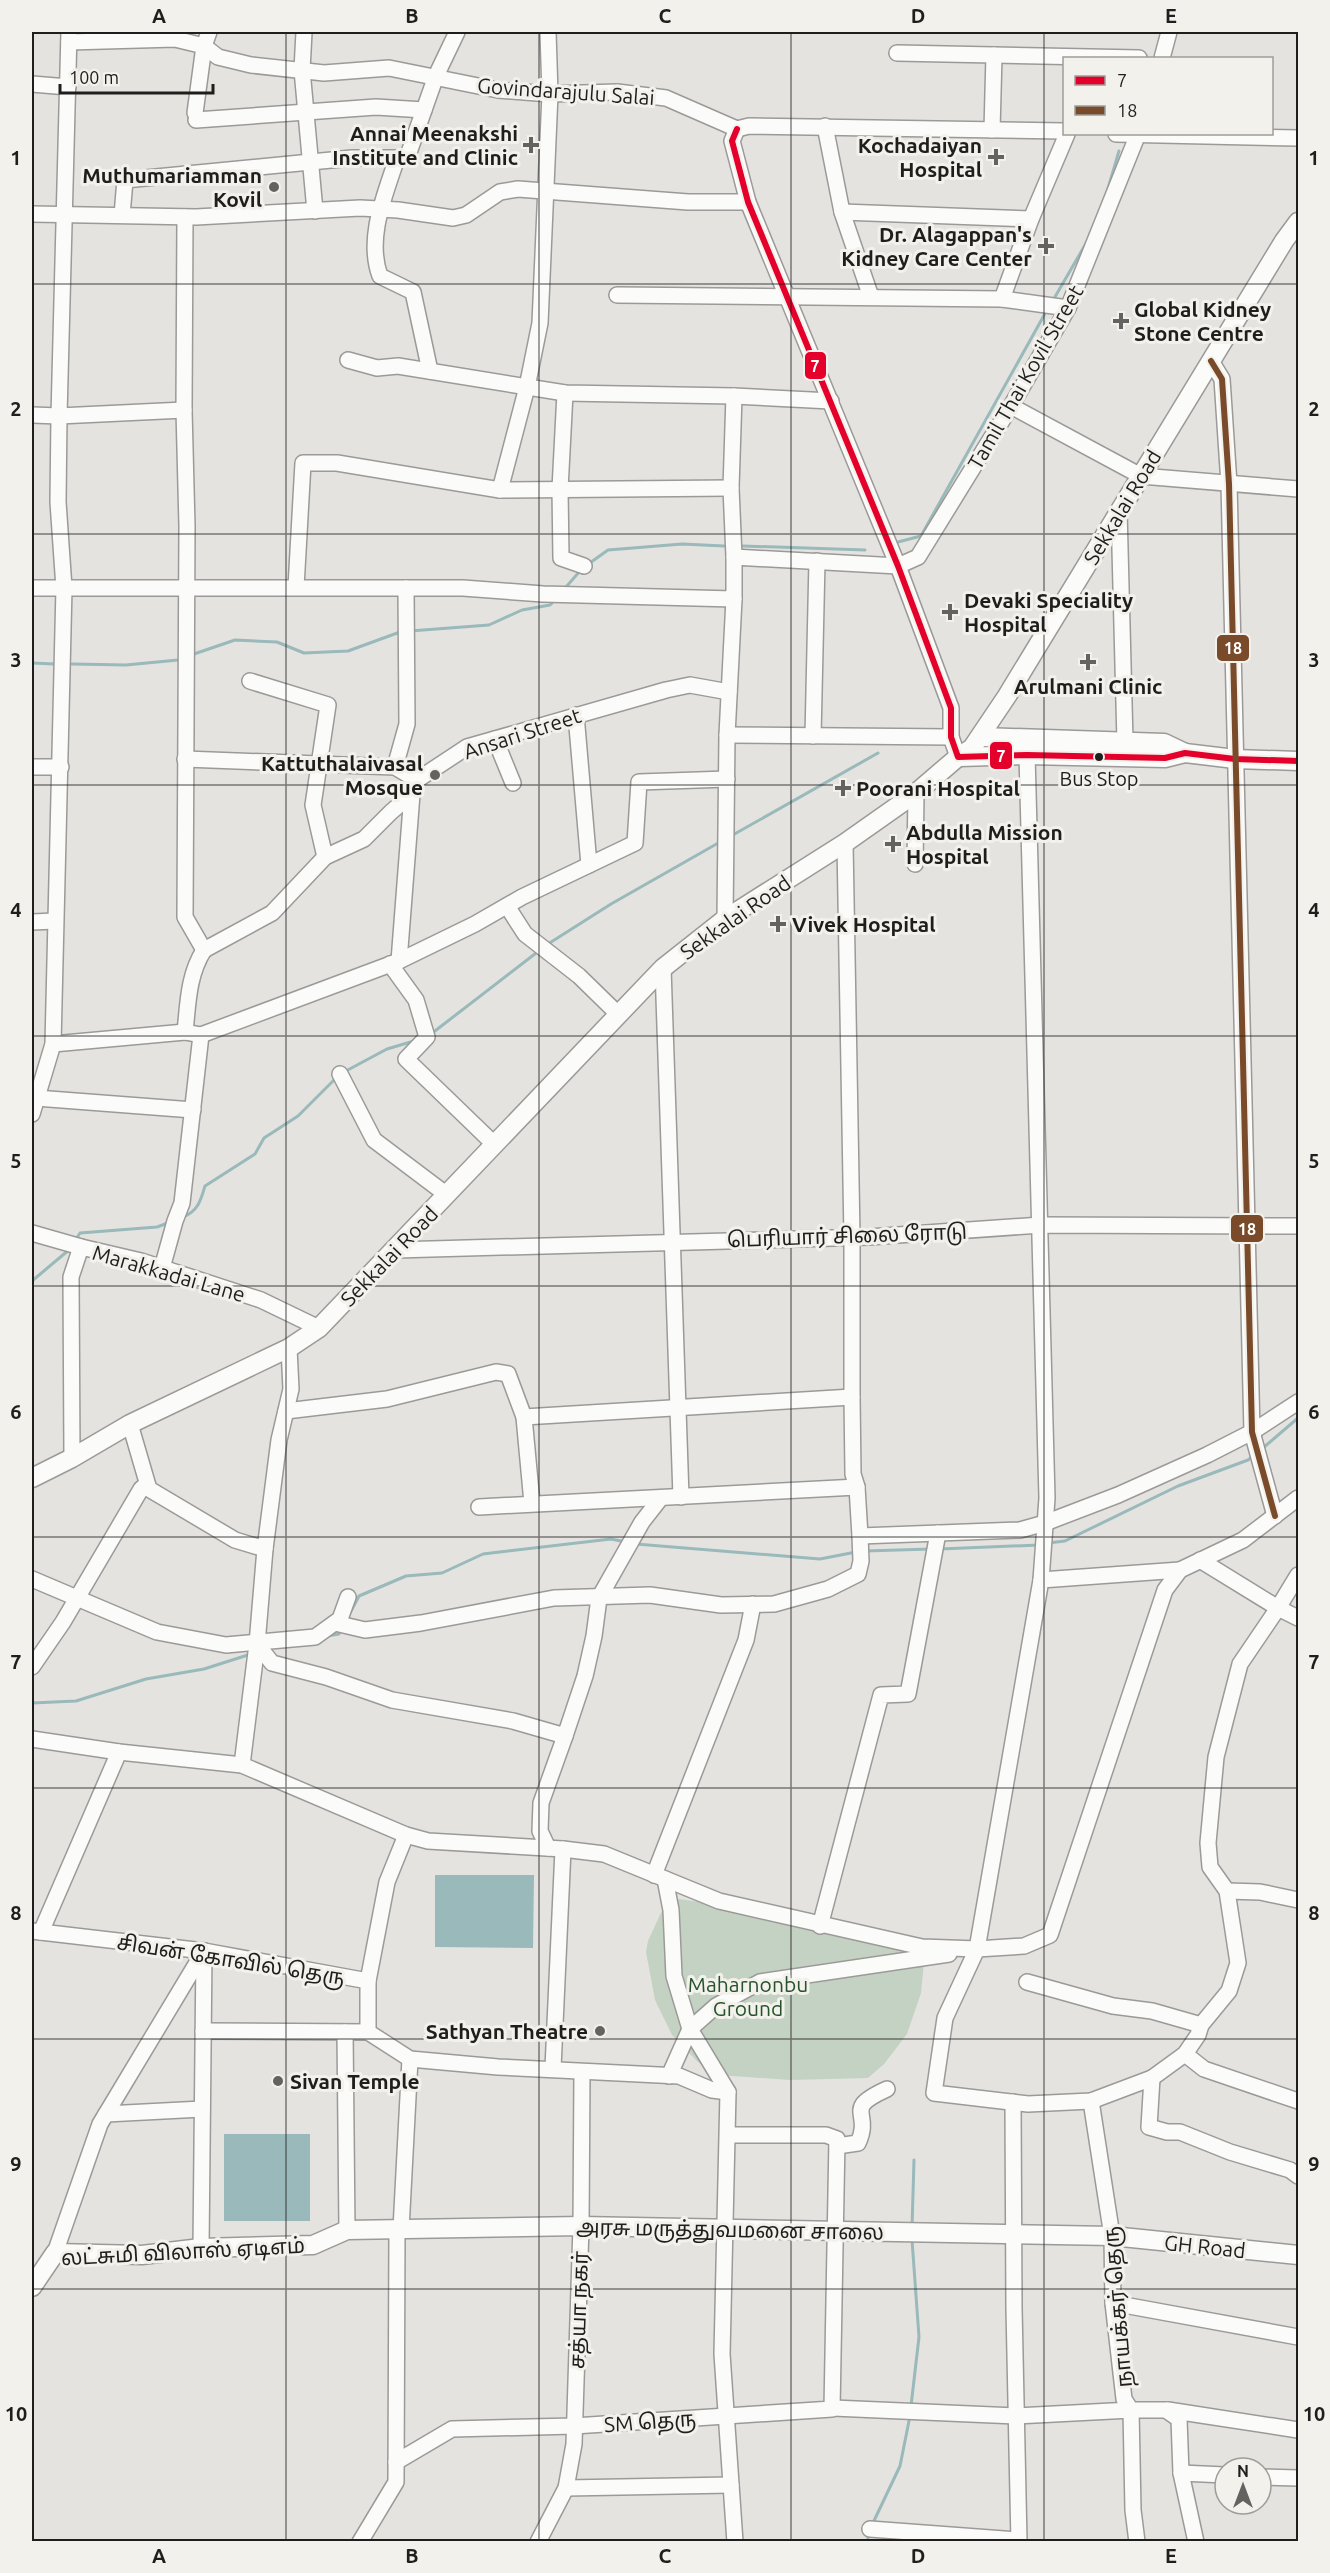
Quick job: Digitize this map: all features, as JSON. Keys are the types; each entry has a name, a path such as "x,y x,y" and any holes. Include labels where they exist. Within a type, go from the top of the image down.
{"main road":[{"name":"Sekkalai Road","path":"32,1478 130,1424 289,1348 319,1328 663,968 725,919 845,843 916,793 972,748 982,737 1284,241 1299,222"},
{"path":"982,737 1164,743 1185,753 1235,759 1299,761"},
{"path":"958,757 1027,755 1165,758 1185,753"},
{"name":"அரசு மருத்துவமனை சாலை","path":"347,2230 581,2226 1112,2236"},
{"name":"லட்சுமி விலாஸ் ஏடிஎம்","path":"32,2287 55,2253 142,2255 201,2248 313,2245 347,2230"},
{"name":"GH Road","path":"1112,2236 1299,2255"}],"street":[{"path":"304,32 302,70 315,211"},
{"path":"122,215 125,180 352,158 407,158 436,76 457,32"},
{"path":"500,490 527,387 540,323 548,191 550,94 548,32"},
{"path":"1161,57 1169,32"},
{"path":"32,1114 53,1044 54,921 61,767 64,588 58,502 59,416 69,37"},
{"name":"Govindarajulu Salai","path":"69,37 108,42 157,38 206,39 218,57 251,64 324,73 389,68 498,90 550,94 617,92 666,98 737,129 749,126 825,126 1063,132"},
{"path":"206,39 195,117 376,107 424,110"},
{"path":"897,53 1091,57"},
{"path":"992,130 994,55"},
{"path":"32,84 68,87"},
{"path":"825,126 842,212 871,297"},
{"path":"737,129 732,141 748,202 898,566 951,708 951,737 958,757"},
{"path":"1002,299 1065,135"},
{"name":"Tamil Thai Kovil Street","path":"898,566 918,557 1068,308 1138,135"},
{"path":"1178,135 1299,138"},
{"path":"397,158 380,209 375,260 380,276 413,292 430,371"},
{"path":"32,214 185,216 380,209 453,218 466,216 500,192 518,189 688,202 748,202"},
{"path":"842,212 1031,219"},
{"path":"185,216 184,410 187,526 185,917 204,950 196,962 190,987 185,1032"},
{"path":"616,295 1002,299 1068,308"},
{"path":"348,360 377,368 398,366 565,393 734,396 831,401"},
{"path":"1211,361 1222,380 1229,484 1249,1227 1252,1432 1275,1515"},
{"path":"565,393 560,489 561,558 584,566"},
{"path":"725,919 727,735 734,599 731,488 734,396"},
{"path":"1011,406 1141,476 1299,489"},
{"path":"32,415 59,416 184,410"},
{"path":"296,587 303,463 337,463 500,490 731,488"},
{"path":"1119,510 1125,742"},
{"path":"734,557 898,566"},
{"path":"813,736 817,561"},
{"path":"32,588 463,588 543,594 734,599"},
{"path":"395,767 407,724 406,588"},
{"path":"250,681 328,705 321,764 313,805 325,856"},
{"name":"Ansari Street","path":"204,950 273,913 325,856 364,839 415,787 467,747 690,685 729,692"},
{"path":"576,715 589,865"},
{"path":"727,735 951,737"},
{"path":"495,739 513,783"},
{"path":"1027,755 1047,1498 1041,1580 977,1949 945,2018 934,2093 1028,2104 1091,2101 1152,2078 1185,2054 1198,2035 1201,2025 1229,1991 1238,1963 1227,1891 1210,1867 1208,1843 1216,1757 1240,1664 1299,1575"},
{"path":"186,759 395,767 415,787 395,962 416,1000 427,1037 406,1059 495,1145"},
{"path":"32,767 61,767"},
{"path":"53,1044 185,1032 201,1035 395,962 635,843 639,782 727,778"},
{"path":"915,864 916,793"},
{"path":"335,1623 365,1630 421,1623 554,1598 650,1595 721,1605 774,1604 828,1589 858,1574 861,1561 857,1486 854,1474 852,1398 852,1237 845,843"},
{"path":"507,906 525,934 579,976 619,1015"},
{"path":"32,922 54,921"},
{"path":"663,968 681,1497"},
{"path":"162,1268 182,1203 201,1035"},
{"path":"340,1074 374,1140 447,1195"},
{"path":"36,1098 193,1110"},
{"name":"பெரியார் சிலை ரோடு","path":"396,1250 852,1237 1041,1225 1299,1226"},
{"path":"32,1233 81,1247"},
{"name":"Marakkadai Lane","path":"72,1458 71,1277 81,1247 162,1268 261,1300 319,1328"},
{"path":"242,1765 279,1440 291,1389 289,1348"},
{"path":"286,1411 387,1399 496,1372 508,1374 524,1417 532,1503"},
{"path":"524,1417 852,1398"},
{"path":"860,1537 1020,1530 1045,1523 1118,1495 1252,1432 1299,1402"},
{"path":"130,1424 149,1489 235,1540 265,1549"},
{"path":"32,1667 141,1489 147,1484"},
{"path":"478,1507 857,1486"},
{"path":"553,2068 556,1848 540,1831 541,1803 585,1676 599,1598 642,1522 660,1498"},
{"path":"1041,1580 1180,1570 1243,1540 1299,1498"},
{"path":"820,1926 881,1695 908,1694 938,1533"},
{"path":"1200,1560 1278,1608 1299,1618"},
{"path":"669,2076 690,2029 716,2006 760,1982 977,1949 1024,1946 1050,1935 1165,1590 1180,1570"},
{"path":"32,1579 157,1632 226,1645 315,1637 340,1620 348,1597"},
{"path":"735,2541 722,2354 727,2228 728,2092 690,2029 674,1976 671,1910 659,1877 746,1640 753,1604"},
{"path":"257,1644 273,1663 326,1677 392,1700 513,1721 565,1736"},
{"path":"32,1739 119,1752 242,1765 406,1835 428,1841 556,1848 604,1854 719,1901 820,1926 922,1947 977,1949"},
{"path":"36,1932 119,1752"},
{"path":"368,1981 387,1882 406,1835"},
{"path":"1227,1891 1260,1892 1299,1900"},
{"name":"சிவன் கோவில் தெரு","path":"36,1932 204,1951 368,1981 368,2032"},
{"path":"201,2248 204,1951"},
{"path":"55,2253 100,2124 204,1951"},
{"path":"1027,1982 1113,2006 1152,2011 1201,2025"},
{"path":"203,2031 368,2032 410,2059 498,2067 679,2076 712,2090 728,2092"},
{"path":"345,2032 347,2230"},
{"path":"1185,2054 1204,2069 1299,2101"},
{"path":"361,2539 396,2482 399,2229 410,2059"},
{"name":"சத்யா நகர்","path":"538,2541 566,2488 574,2444 581,2226 582,2072"},
{"path":"1152,2078 1149,2127 1167,2132 1180,2132 1230,2152 1290,2170 1299,2176"},
{"path":"837,2146 858,2143 862,2134 862,2104 866,2098 887,2089"},
{"name":"நாயக்கர் தெரு","path":"1091,2101 1112,2236 1113,2303 1124,2399 1131,2410 1166,2410 1299,2430"},
{"path":"870,2529 1019,2541 1013,2102"},
{"path":"106,2114 202,2109"},
{"path":"728,2135 826,2135 837,2139 833,2408"},
{"path":"1113,2303 1299,2337"},
{"name":"SM தெரு","path":"396,2462 453,2429 574,2426 833,2408 1016,2415 1131,2410"},
{"path":"1131,2410 1133,2510 1137,2541"},
{"path":"1166,2410 1179,2419 1181,2473 1196,2541"},
{"path":"1181,2473 1213,2474"},
{"path":"1273,2477 1299,2478"},
{"path":"566,2488 731,2485"}],"green space":[{"name":"Maharnonbu Ground","path":"679,1899 713,1904 925,1952 921,1993 907,2034 884,2064 868,2078 790,2080 717,2075 698,2062 672,2035 655,2000 646,1952 648,1941 666,1902"}],"water":[{"path":"435,1875 534,1875 533,1948 435,1947"},
{"path":"224,2134 310,2134 310,2221 224,2221"}],"waterway":[{"path":"1107,192 1119,151"},
{"path":"1052,302 1088,240"},
{"path":"898,542 921,536 1047,310"},
{"path":"587,565 608,550 682,544 724,546"},
{"path":"743,546 865,550"},
{"path":"566,587 580,571"},
{"path":"410,631 489,625 522,610 550,605 553,602"},
{"path":"194,654 235,640 277,642 304,653 348,651 400,632"},
{"path":"72,664 126,665 178,660"},
{"path":"32,663 54,664"},
{"path":"731,836 878,753"},
{"path":"548,944 611,904 720,842"},
{"path":"431,1034 540,950"},
{"path":"344,1072 387,1049 414,1041"},
{"path":"183,1217 195,1208 205,1186 255,1154 264,1138 298,1116 336,1078"},
{"path":"75,1241 80,1233 157,1227 168,1223"},
{"path":"32,1281 70,1249"},
{"path":"1263,1448 1298,1418"},
{"path":"1048,1543 1065,1541 1178,1486 1248,1460 1253,1456"},
{"path":"350,1613 359,1596 406,1576 442,1573 483,1554 611,1539 626,1542"},
{"path":"636,1544 820,1559 856,1552"},
{"path":"940,1549 1039,1545"},
{"path":"865,1551 931,1549"},
{"path":"327,1636 339,1634 341,1629"},
{"path":"32,1703 76,1701 146,1679 204,1669 251,1654"},
{"path":"912,2227 914,2160"},
{"path":"911,2406 919,2337 912,2240"},
{"path":"872,2525 900,2466 910,2416"},
{"path":"867,2542 869,2534"}],"transit line":[{"name":"7","path":"737,129 732,141 748,202 898,566 951,708 951,737 958,757 1027,755 1165,758 1185,753 1235,759 1298,761"},
{"name":"18","path":"1211,361 1222,379 1229,484 1252,1432 1275,1516"}],"place":[{"name":"Annai Meenakshi Institute and Clinic","path":"531,145"},
{"name":"Kochadaiyan Hospital","path":"996,157"},
{"name":"Muthumariamman Kovil","path":"274,187"},
{"name":"Dr. Alagappan's Kidney Care Center","path":"1046,246"},
{"name":"Global Kidney Stone Centre","path":"1121,321"},
{"name":"Devaki Speciality Hospital","path":"950,612"},
{"name":"Arulmani Clinic","path":"1088,662"},
{"name":"Bus Stop","path":"1099,757"},
{"name":"Kattuthalaivasal Mosque","path":"435,775"},
{"name":"Poorani Hospital","path":"843,788"},
{"name":"Abdulla Mission Hospital","path":"893,844"},
{"name":"Vivek Hospital","path":"778,924"},
{"name":"Sathyan Theatre","path":"600,2031"},
{"name":"Sivan Temple","path":"278,2081"}]}
